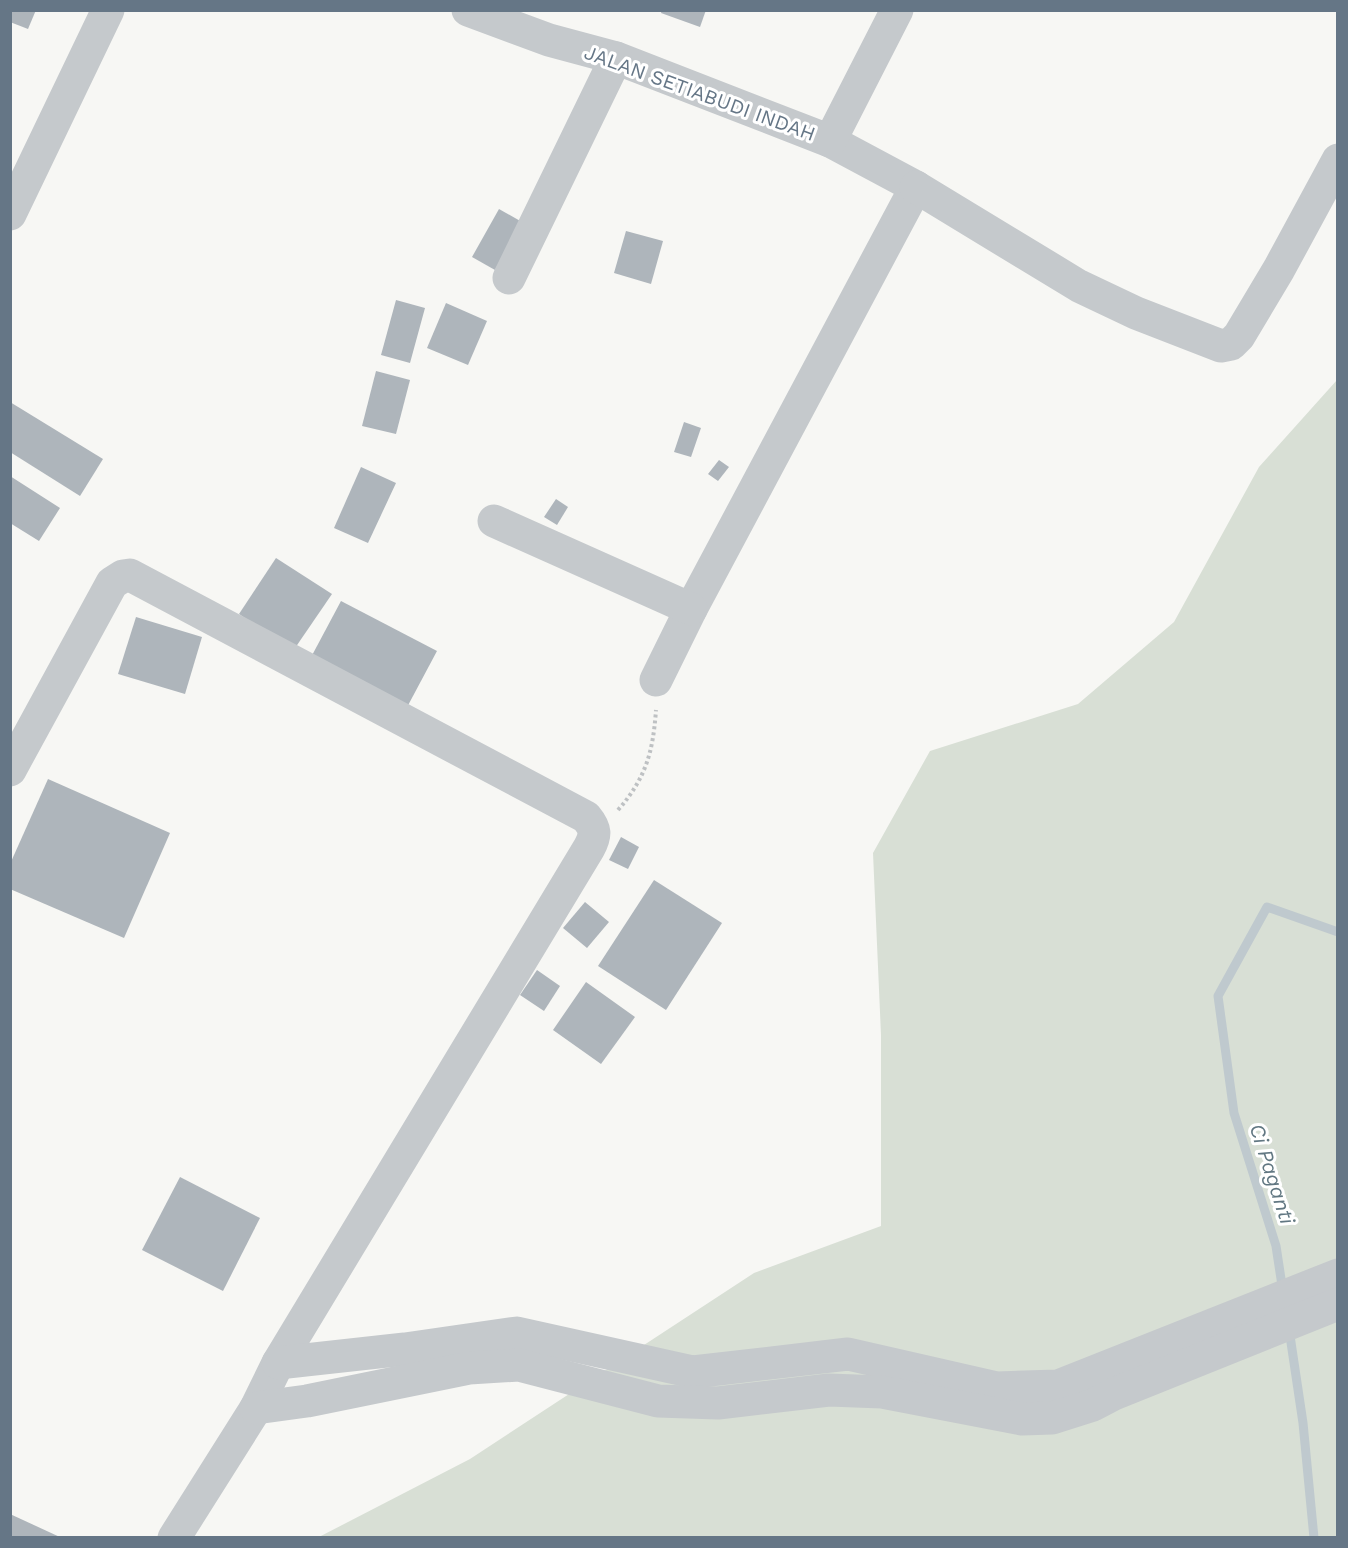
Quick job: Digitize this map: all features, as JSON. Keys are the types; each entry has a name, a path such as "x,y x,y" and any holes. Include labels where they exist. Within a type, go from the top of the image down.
{"street":[{"path":"10,214 108,10"},
{"name":"JALAN SETIABUDI INDAH","path":"468,10 549,40 616,58 830,141 916,186 1079,286 1136,313 1221,346 1231,344 1239,336 1279,269 1338,160"},
{"path":"830,141 897,10"},
{"path":"509,278 616,58"},
{"path":"657,680 691,609 916,186"},
{"path":"494,521 691,609"},
{"path":"10,770 112,584 123,576 129,575 586,817 593,825 593,840 589,848 278,1363 256,1407 174,1538"},
{"path":"256,1407 307,1401 469,1368 519,1365 658,1401 718,1403 829,1390 882,1392 1022,1419 1052,1418 1093,1405 1102,1384 1338,1275"},
{"path":"278,1363 405,1349 517,1333 693,1372 848,1354 997,1388 1102,1384 1338,1304"}],"path":[{"path":"594,832 632,794 641,778 653,743 657,680"}],"shaded area":[{"path":"1337,380 1337,1537 317,1538 470,1459 754,1273 881,1226 881,1035 873,853 930,751 1078,704 1174,622 1259,467"}],"building":[{"path":"10,10 36,10 28,29 10,22"},
{"path":"662,10 706,10 700,27 661,13"},
{"path":"499,209 522,222 495,270 472,257"},
{"path":"626,231 663,241 651,284 614,273"},
{"path":"396,300 425,308 410,363 381,355"},
{"path":"446,303 487,321 468,365 427,348"},
{"path":"376,371 410,380 396,434 362,426"},
{"path":"10,402 103,459 80,496 10,452"},
{"path":"684,422 701,428 691,457 674,452"},
{"path":"719,460 729,467 718,481 708,474"},
{"path":"361,467 396,483 368,543 334,528"},
{"path":"10,476 60,508 39,541 10,523"},
{"path":"556,499 568,507 557,525 544,517"},
{"path":"276,558 332,594 293,651 239,614"},
{"path":"341,601 437,651 405,711 309,661"},
{"path":"136,617 202,637 185,694 118,674"},
{"path":"48,779 170,833 124,938 10,889 10,864"},
{"path":"621,837 639,847 628,869 609,860"},
{"path":"654,880 722,923 666,1010 598,966"},
{"path":"585,902 609,922 587,948 563,928"},
{"path":"537,970 560,986 544,1011 520,995"},
{"path":"586,982 635,1017 601,1064 553,1030"},
{"path":"180,1177 260,1218 223,1291 142,1250"},
{"path":"10,1514 62,1538 10,1538"}],"waterway":[{"name":"Ci Paganti","path":"1283,1292 1276,1246 1234,1113 1218,996 1267,907 1338,932"},
{"name":"Ci Paganti","path":"1289,1329 1303,1423 1314,1538"}]}
